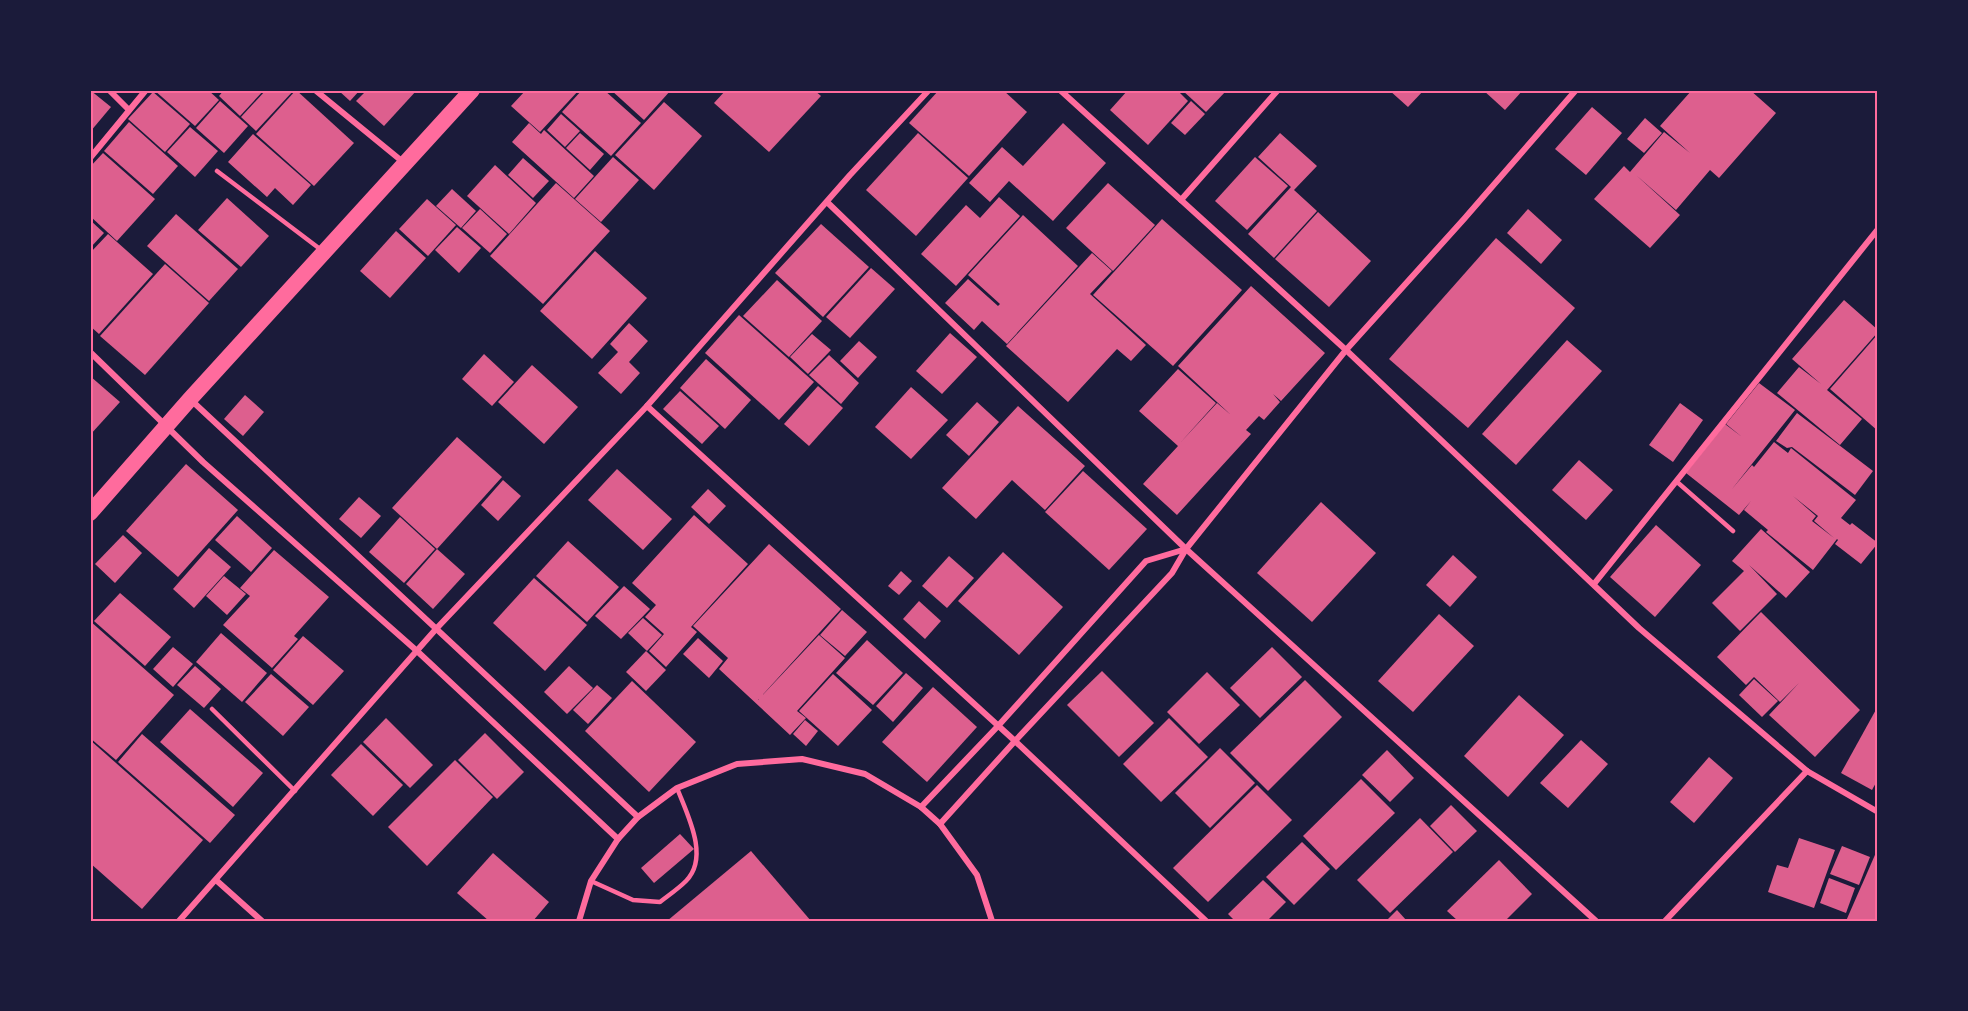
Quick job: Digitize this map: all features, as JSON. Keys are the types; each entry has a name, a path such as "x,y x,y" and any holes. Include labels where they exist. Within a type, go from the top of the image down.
{"highway":[{"path":"90,513 190,399 472,90"}],"street":[{"path":"109,90 129,110"},
{"path":"90,158 146,90"},
{"path":"315,90 405,163"},
{"path":"179,921 435,629 646,406 929,90"},
{"path":"1060,90 1346,350 1639,628 1807,771 1878,812"},
{"path":"1181,200 1278,90"},
{"path":"940,824 1172,573 1186,549 1346,350 1576,90"},
{"path":"827,202 1186,549 1596,921"},
{"path":"1594,584 1878,230"},
{"path":"90,352 203,462 417,651 618,839"},
{"path":"190,399 638,817"},
{"path":"646,406 1015,741 1206,921"},
{"path":"921,807 998,726 1146,561 1186,549"},
{"path":"579,921 591,881 618,839 638,817 677,788 737,764 802,759 865,774 921,807 940,824 977,875 992,921"},
{"path":"1665,921 1807,771"},
{"path":"216,880 262,921"}],"lane":[{"path":"218,171 325,253"},
{"path":"1676,481 1733,531"},
{"path":"212,709 295,791"},
{"path":"591,881 633,900 660,902 688,880 694,867 696,840 677,788"}],"building":[{"path":"90,90 111,107 90,132"},
{"path":"154,90 208,90 219,100 195,126"},
{"path":"224,90 264,90 240,116 219,96"},
{"path":"266,90 294,90 256,131 241,117"},
{"path":"296,90 354,143 314,186 256,134"},
{"path":"338,90 360,90 350,101"},
{"path":"367,90 417,90 384,126 356,101"},
{"path":"526,90 579,90 540,132 511,106"},
{"path":"582,90 604,90 641,123 611,156 562,112"},
{"path":"611,90 671,90 644,120"},
{"path":"726,90 814,90 821,96 769,152 714,103"},
{"path":"939,90 1003,90 1027,112 969,176 909,123"},
{"path":"1128,90 1177,90 1188,101 1148,145 1110,110"},
{"path":"1182,90 1227,90 1206,112"},
{"path":"1389,90 1424,90 1408,107"},
{"path":"1483,90 1523,90 1505,110"},
{"path":"1692,90 1750,90 1776,113 1719,178 1710,170 1676,210 1636,175 1680,215 1650,248 1594,199 1624,166 1630,172 1664,132 1690,153 1660,126"},
{"path":"153,92 190,124 165,152 128,119"},
{"path":"220,101 248,126 224,153 196,128"},
{"path":"1191,101 1205,114 1185,135 1171,123"},
{"path":"664,102 702,136 654,190 615,155"},
{"path":"1592,107 1622,133 1586,175 1555,149"},
{"path":"561,114 580,131 565,147 547,130"},
{"path":"1645,118 1662,133 1644,153 1627,139"},
{"path":"129,122 178,166 153,194 104,151"},
{"path":"529,123 541,134 544,130 594,176 574,198 512,142"},
{"path":"1063,123 1106,163 1053,221 1009,181 990,202 969,183 1002,147 1023,166"},
{"path":"190,127 218,151 195,177 167,152"},
{"path":"580,133 604,154 590,170 566,148"},
{"path":"918,133 968,178 916,236 866,190"},
{"path":"1280,133 1317,166 1294,190 1317,211 1274,258 1248,234 1291,187 1258,157"},
{"path":"253,134 311,185 293,205 275,188 267,197 228,162"},
{"path":"103,153 155,199 117,241 90,216 90,167"},
{"path":"613,157 639,180 601,222 575,199"},
{"path":"1255,157 1288,186 1247,230 1215,201"},
{"path":"523,158 549,181 533,198 508,175"},
{"path":"495,165 536,203 509,234 467,196"},
{"path":"556,183 610,231 543,304 490,256"},
{"path":"1108,183 1155,225 1113,271 1066,228"},
{"path":"452,189 476,211 461,228 436,206"},
{"path":"999,197 1020,216 956,286 921,254 966,205 980,218"},
{"path":"227,198 269,236 241,267 198,230"},
{"path":"427,199 456,225 428,256 399,229"},
{"path":"480,209 507,234 490,253 462,228"},
{"path":"1528,209 1562,240 1541,264 1507,233"},
{"path":"1318,212 1371,261 1329,307 1275,259"},
{"path":"176,214 238,269 209,301 147,246"},
{"path":"1023,215 1078,266 1007,344 982,321 974,330 945,303 968,279 998,306 1000,304 968,275"},
{"path":"1162,219 1242,290 1173,366 1093,295"},
{"path":"90,220 104,233 90,248"},
{"path":"821,224 869,267 823,317 775,273"},
{"path":"457,227 481,248 459,273 435,250"},
{"path":"396,231 426,258 390,298 360,271"},
{"path":"108,234 153,274 99,334 90,326 90,253"},
{"path":"1496,238 1575,308 1468,428 1389,359"},
{"path":"595,251 647,298 592,359 540,311"},
{"path":"1092,253 1112,271 1090,294 1146,345 1131,361 1117,349 1068,402 1006,346"},
{"path":"165,264 209,303 145,375 100,336"},
{"path":"871,268 895,289 850,338 826,317"},
{"path":"777,280 822,321 789,357 743,316"},
{"path":"1251,286 1325,353 1281,401 1273,394 1280,402 1264,420 1259,416 1246,430 1251,434 1177,515 1143,484 1178,446 1139,411 1178,369 1216,403 1180,443 1217,403 1231,415 1178,366"},
{"path":"1844,300 1878,332 1827,390 1862,419 1840,445 1777,393 1799,367 1821,384 1792,359"},
{"path":"739,315 814,382 779,420 705,353"},
{"path":"629,323 648,341 629,362 640,373 621,394 598,373 618,352 610,344"},
{"path":"950,333 977,357 942,394 916,371"},
{"path":"812,334 831,350 808,374 790,357"},
{"path":"1878,334 1878,431 1830,389"},
{"path":"1567,340 1602,371 1516,465 1482,434"},
{"path":"859,341 877,357 858,378 840,361"},
{"path":"484,354 514,382 492,406 462,379"},
{"path":"829,355 859,383 841,404 809,375"},
{"path":"706,359 751,400 725,429 680,388"},
{"path":"532,365 578,407 544,444 498,402"},
{"path":"90,376 120,402 90,435"},
{"path":"1759,383 1795,410 1732,489 1774,442 1788,453 1791,448 1856,500 1841,518 1850,525 1852,523 1878,543 1861,564 1835,544 1837,539 1813,570 1766,532 1768,530 1744,510 1751,501 1739,515 1686,473 1725,424 1742,437 1726,424","holes":["1793,496 1818,516 1814,521 1834,538 1812,521 1816,516"]},
{"path":"818,386 843,408 809,446 784,424"},
{"path":"911,387 948,420 911,459 875,427"},
{"path":"680,391 719,426 702,444 663,409"},
{"path":"245,395 264,412 243,436 224,419"},
{"path":"977,402 999,422 969,456 946,435"},
{"path":"1680,403 1703,420 1673,462 1649,445"},
{"path":"1018,406 1085,466 1045,510 1012,480 976,519 942,488"},
{"path":"1797,413 1873,471 1855,495 1792,447 1787,448 1776,441"},
{"path":"457,437 502,477 437,549 392,508"},
{"path":"1579,460 1613,490 1586,520 1552,490"},
{"path":"186,464 238,510 178,577 126,531"},
{"path":"617,469 672,519 643,550 588,500"},
{"path":"1083,471 1147,529 1109,570 1045,512"},
{"path":"503,480 521,496 498,521 481,505"},
{"path":"708,489 726,506 709,524 691,507"},
{"path":"359,497 381,516 361,538 339,519"},
{"path":"1321,502 1376,553 1312,622 1257,573"},
{"path":"694,515 748,564 691,627 697,632 666,667 649,651 664,634 645,617 656,605 632,583"},
{"path":"237,516 272,548 251,572 215,540"},
{"path":"400,517 435,549 404,583 369,552"},
{"path":"1656,525 1701,565 1655,617 1610,577"},
{"path":"1761,529 1810,572 1786,598 1749,565 1777,594 1740,631 1712,603 1744,571 1732,561"},
{"path":"123,535 142,553 115,583 95,564"},
{"path":"568,541 619,587 587,622 536,576"},
{"path":"769,544 841,609 758,700 819,635 845,658 797,711 806,718 790,735 719,669 728,658 693,626"},
{"path":"209,548 231,567 194,608 173,589"},
{"path":"437,549 465,574 433,609 406,584"},
{"path":"274,550 329,597 294,636 298,639 272,668 223,625 250,596 240,588"},
{"path":"1003,552 1063,607 1019,655 958,601"},
{"path":"1453,555 1477,577 1450,607 1426,585"},
{"path":"949,556 974,578 947,608 922,586"},
{"path":"901,571 912,581 899,595 888,586"},
{"path":"224,576 246,594 227,615 206,596"},
{"path":"534,578 587,625 545,671 493,623"},
{"path":"624,586 650,609 621,639 595,616"},
{"path":"120,593 171,637 145,666 94,621"},
{"path":"919,601 941,621 925,639 903,619"},
{"path":"842,610 867,632 845,656 820,635"},
{"path":"1761,612 1860,710 1815,757 1769,715 1799,683 1780,702 1754,677 1746,685 1717,657"},
{"path":"1439,614 1474,646 1413,712 1378,681"},
{"path":"643,618 662,635 647,651 628,633"},
{"path":"90,621 174,695 116,760 90,738"},
{"path":"221,633 267,673 242,702 196,662"},
{"path":"303,636 344,671 313,705 273,670"},
{"path":"698,638 723,661 709,678 683,654"},
{"path":"867,640 903,673 873,705 836,673"},
{"path":"173,647 193,664 173,687 153,669"},
{"path":"1272,647 1302,677 1260,718 1230,688"},
{"path":"646,651 666,670 646,691 626,672"},
{"path":"195,666 221,689 204,708 177,685"},
{"path":"569,666 593,688 567,714 544,692"},
{"path":"1102,671 1154,723 1119,757 1067,705"},
{"path":"1207,672 1240,705 1199,744 1167,712"},
{"path":"906,673 923,688 893,722 876,706"},
{"path":"271,674 309,707 283,736 245,702"},
{"path":"833,674 872,710 838,746 799,711"},
{"path":"1754,679 1778,701 1762,717 1739,695"},
{"path":"1305,680 1342,717 1268,791 1230,753"},
{"path":"632,681 696,742 649,792 585,731"},
{"path":"597,685 612,698 588,724 573,710"},
{"path":"933,687 977,727 927,782 882,742"},
{"path":"1519,695 1564,735 1508,797 1464,756"},
{"path":"1878,706 1878,779 1872,790 1841,773"},
{"path":"190,709 263,773 233,807 160,742"},
{"path":"386,718 433,765 410,788 363,742"},
{"path":"1169,718 1208,757 1161,802 1123,764"},
{"path":"805,720 818,731 806,746 793,734"},
{"path":"485,733 524,772 497,799 458,760"},
{"path":"142,734 235,815 210,843 118,762"},
{"path":"90,740 203,840 142,909 90,863"},
{"path":"1581,740 1608,764 1568,808 1540,783"},
{"path":"361,744 403,785 373,816 331,775"},
{"path":"1220,748 1255,783 1210,828 1175,793"},
{"path":"1387,750 1414,778 1390,802 1362,775"},
{"path":"1709,757 1733,778 1694,823 1670,802"},
{"path":"455,760 493,797 427,866 388,827"},
{"path":"1361,779 1395,813 1336,870 1303,836"},
{"path":"1257,785 1292,820 1208,902 1173,868"},
{"path":"1451,805 1477,831 1455,852 1430,826"},
{"path":"1420,818 1453,852 1390,913 1357,880"},
{"path":"680,834 694,849 654,883 641,868"},
{"path":"1799,838 1835,850 1814,908 1768,892 1777,865 1788,868"},
{"path":"1302,842 1330,869 1294,905 1266,877"},
{"path":"1842,846 1870,857 1859,885 1830,874"},
{"path":"1878,848 1878,921 1846,921"},
{"path":"751,851 811,921 667,921"},
{"path":"493,853 549,902 533,921 489,921 457,893"},
{"path":"1499,860 1532,894 1505,921 1458,921 1447,911"},
{"path":"1829,878 1855,888 1846,913 1820,903"},
{"path":"1263,880 1286,902 1267,921 1235,921 1228,914"},
{"path":"1397,910 1407,921 1386,921"}]}
